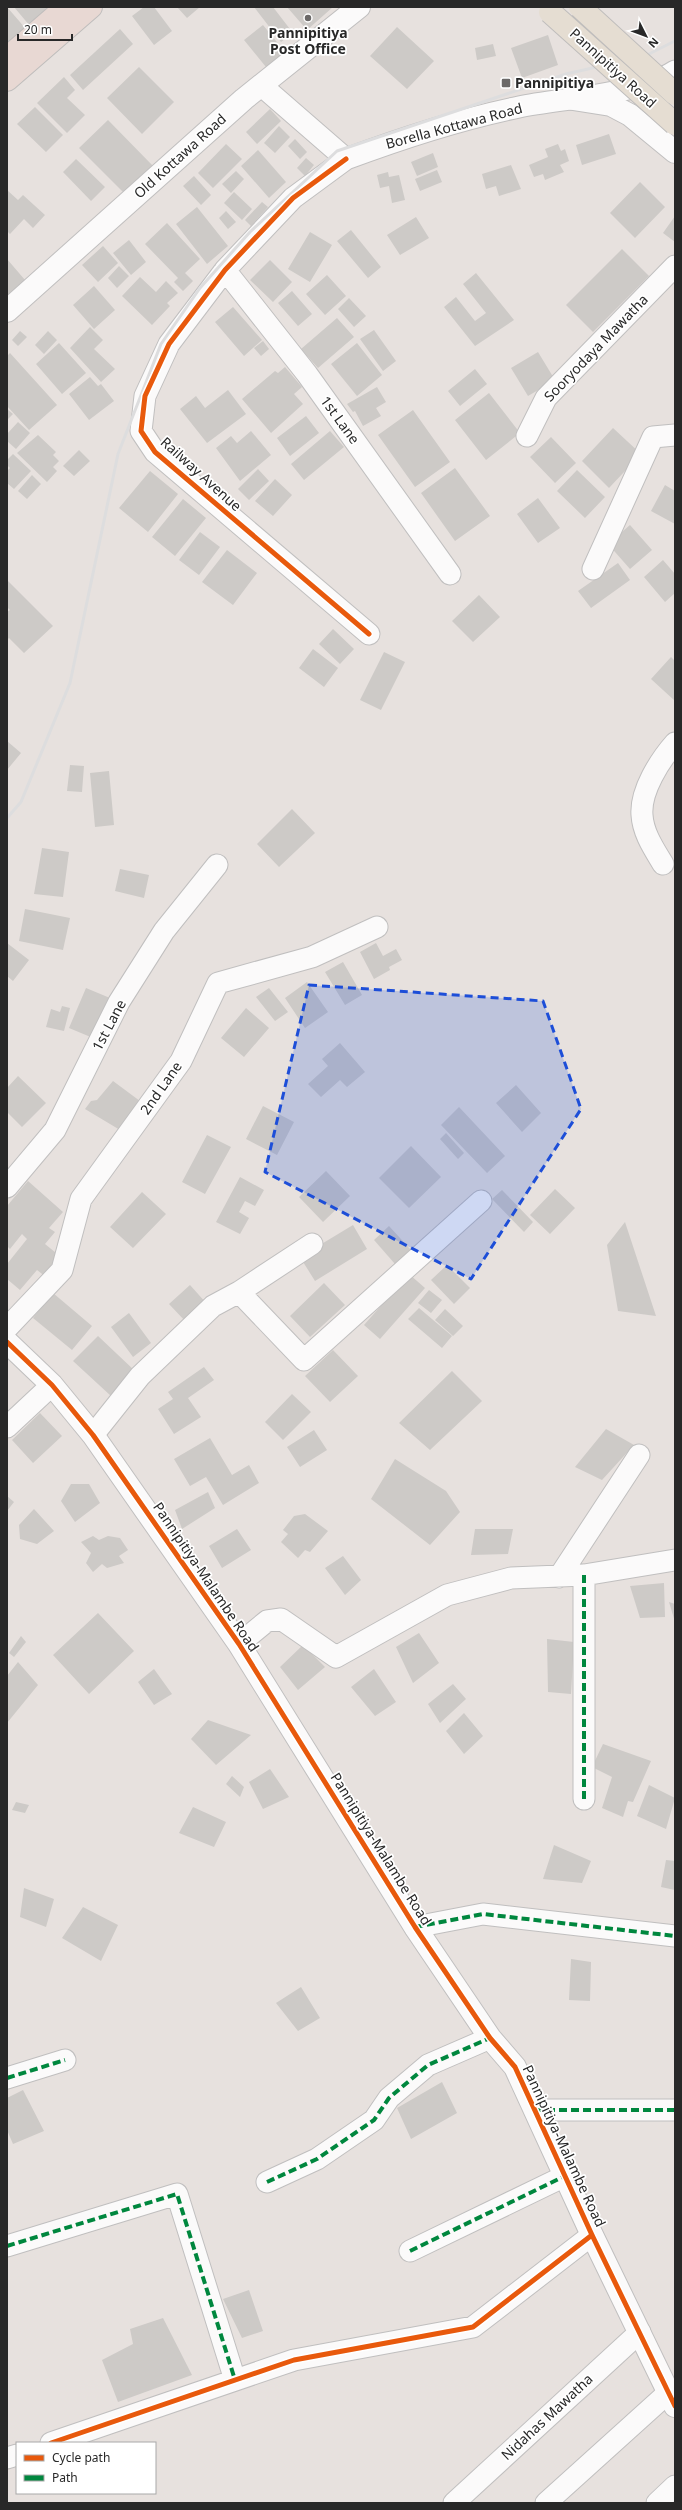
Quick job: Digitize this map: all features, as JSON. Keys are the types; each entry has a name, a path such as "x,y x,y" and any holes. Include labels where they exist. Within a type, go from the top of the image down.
{"highway":[{"path":"7,58 66,7"},
{"path":"7,80 91,7"}],"main road":[{"name":"Pannipitiya Road","path":"580,7 674,81"},
{"name":"Pannipitiya Road","path":"550,12 675,124"}],"street":[{"name":"Old Kottawa Road","path":"7,311 262,86 359,7"},
{"path":"644,84 674,81"},
{"name":"Borella Kottawa Road","path":"346,159 394,141 519,107 573,99 644,84"},
{"path":"262,86 346,159"},
{"path":"573,99 611,105 630,115 675,152"},
{"name":"Railway Avenue","path":"346,159 293,198 225,270 169,344 145,396 141,432 155,452 369,634"},
{"name":"Sooryodaya Mawatha","path":"527,436 546,398 675,266"},
{"name":"1st Lane","path":"225,270 307,374 450,574"},
{"path":"593,569 653,437 675,435"},
{"path":"663,864 648,837 642,815 645,796 657,769 663,756 675,743"},
{"name":"1st Lane","path":"7,1187 55,1130 120,1002 164,931 217,866"},
{"name":"2nd Lane","path":"7,1328 62,1270 82,1199 182,1061 218,983 312,957 377,927"},
{"path":"239,1292 304,1360 482,1202"},
{"path":"93,1435 145,1370 213,1306 239,1292 312,1244"},
{"name":"Pannipitiya-Malambe Road","path":"7,1342 52,1385 93,1435 239,1644 415,1927 490,2038 515,2067 592,2235 672,2399"},
{"path":"7,1427 52,1385"},
{"path":"559,1577 639,1455"},
{"path":"239,1644 267,1621 282,1619 336,1657 447,1595 511,1578 584,1575 675,1560"},
{"path":"584,1575 584,1799"},
{"path":"415,1927 483,1914 675,1936"},
{"path":"268,2182 317,2159 374,2120 389,2098 428,2065 490,2038"},
{"path":"7,2078 65,2060"},
{"path":"535,2110 675,2110"},
{"path":"410,2250 565,2176"},
{"path":"7,2246 177,2194 235,2380"},
{"path":"54,2442 294,2360 473,2327 592,2235"},
{"name":"Nidahas Mawatha","path":"454,2503 640,2332"},
{"path":"546,2503 672,2399"},
{"path":"657,2503 675,2486"}],"highlighted area":[{"path":"309,985 543,1001 581,1109 471,1279 265,1172"}],"building":[{"path":"7,7 26,29 7,46"},
{"path":"14,7 53,7 30,26"},
{"path":"144,7 154,7 172,31 154,45 132,16"},
{"path":"177,7 200,7 187,18"},
{"path":"254,7 273,7 293,33 281,42"},
{"name":"Pannipitiya Post Office","path":"287,7 333,7 307,30"},
{"path":"263,25 285,52 266,67 244,40"},
{"path":"397,27 434,61 407,89 370,56"},
{"path":"120,29 133,44 83,90 70,75"},
{"path":"548,35 558,65 522,78 511,48"},
{"path":"493,44 496,56 477,60 475,48"},
{"path":"139,67 174,102 142,134 107,98"},
{"path":"64,77 75,90 67,98 85,115 67,133 37,103"},
{"path":"35,107 63,135 46,152 17,124"},
{"path":"270,109 281,121 257,144 246,132"},
{"path":"108,120 153,166 125,194 79,148"},
{"path":"279,126 290,137 275,153 264,143"},
{"path":"609,134 616,154 582,165 576,145"},
{"path":"295,139 307,152 300,159 288,146"},
{"path":"226,144 242,159 213,188 198,173"},
{"path":"558,144 561,151 565,149 569,161 560,165 564,172 545,180 543,174 534,177 529,165 548,157 545,149"},
{"path":"258,150 286,182 269,198 241,166"},
{"path":"433,153 438,167 417,176 411,162"},
{"path":"306,158 314,165 305,176 297,168"},
{"path":"76,159 105,187 91,201 63,172"},
{"path":"511,165 521,189 499,196 496,186 486,189 482,174"},
{"path":"437,170 442,182 420,191 415,179"},
{"path":"236,171 244,179 231,193 222,184"},
{"path":"388,172 389,177 399,175 405,200 392,203 389,186 380,188 377,175"},
{"path":"194,176 211,195 201,205 183,186"},
{"path":"640,182 665,207 635,238 610,213"},
{"path":"7,190 18,200 23,195 45,215 33,228 24,219 10,234 7,231"},
{"path":"234,192 252,209 242,220 224,203"},
{"path":"262,202 268,207 251,226 245,220"},
{"path":"197,207 228,246 207,264 176,224"},
{"path":"226,211 236,222 228,229 219,218"},
{"path":"675,216 675,242 663,233"},
{"path":"416,217 429,238 400,255 387,235"},
{"path":"167,223 200,259 185,273 193,281 183,291 174,282 178,278 145,244"},
{"path":"351,230 381,267 368,278 337,241"},
{"path":"310,232 332,245 310,282 288,269"},
{"path":"129,240 146,262 131,275 113,253"},
{"path":"103,246 118,263 98,282 82,265"},
{"path":"622,249 649,276 593,332 566,305"},
{"path":"7,259 25,280 8,295 7,294"},
{"path":"270,260 292,282 273,302 250,280"},
{"path":"119,266 129,276 117,288 108,278"},
{"path":"476,273 514,320 475,346 444,307 456,297 475,321 486,313 463,284"},
{"path":"327,275 346,296 325,315 306,294"},
{"path":"140,277 156,292 166,281 178,293 167,303 170,306 152,325 122,296"},
{"path":"94,286 115,310 94,329 73,305"},
{"path":"292,291 312,314 298,326 278,303"},
{"path":"349,298 366,316 354,327 338,309"},
{"path":"233,307 262,340 244,356 215,322"},
{"path":"337,318 354,337 318,368 301,349"},
{"path":"90,327 103,340 94,349 115,369 101,382 70,348"},
{"path":"374,330 396,361 383,371 360,339"},
{"path":"20,331 27,337 18,346 12,340"},
{"path":"48,331 57,340 44,354 35,345"},
{"path":"263,341 269,349 261,356 254,348"},
{"path":"59,343 86,373 62,394 36,364"},
{"path":"357,343 382,375 357,396 331,364"},
{"path":"538,352 555,380 528,396 511,368"},
{"path":"10,353 57,405 29,430 7,406 7,356"},
{"path":"285,367 302,387 294,394 303,404 271,433 242,399 275,371 278,373"},
{"path":"475,369 487,384 460,406 448,391"},
{"path":"90,377 98,386 101,384 114,401 89,420 69,394"},
{"path":"377,387 386,402 376,408 381,416 363,426 355,411 353,412 347,404"},
{"path":"228,390 246,414 207,443 180,409 196,396 205,408"},
{"path":"489,393 520,433 486,460 455,420"},
{"path":"7,409 13,414 7,420"},
{"path":"413,410 450,462 415,487 378,435"},
{"path":"306,416 319,433 290,456 277,438"},
{"path":"18,422 30,433 16,449 7,441 7,434"},
{"path":"613,428 641,454 609,488 582,461"},
{"path":"251,431 271,455 240,481 216,448 231,436 237,443"},
{"path":"330,431 344,447 304,480 291,464"},
{"path":"38,435 56,452 53,455 59,461 53,467 57,471 47,482 17,453"},
{"path":"551,437 576,463 555,483 530,457"},
{"path":"79,450 90,461 74,476 63,466"},
{"path":"13,454 31,471 14,489 7,483 7,471 10,468 7,465 7,460"},
{"path":"455,468 490,516 455,541 421,493"},
{"path":"258,469 269,481 249,500 238,489"},
{"path":"577,470 605,497 585,518 557,491"},
{"path":"150,471 178,494 148,532 119,508"},
{"path":"32,475 41,484 27,499 18,491"},
{"path":"275,479 292,495 273,516 255,501"},
{"path":"665,485 675,491 675,524 651,511"},
{"path":"538,498 560,528 538,543 517,514"},
{"path":"183,499 206,518 175,556 152,537"},
{"path":"630,525 652,550 630,569 608,544"},
{"path":"200,532 220,547 199,575 179,560"},
{"path":"227,550 257,573 233,605 202,582"},
{"path":"663,560 675,574 675,593 665,602 644,577"},
{"path":"618,563 630,580 591,608 578,591"},
{"path":"7,580 53,626 24,653 9,638 7,640 7,612 10,610 7,607"},
{"path":"479,595 500,617 473,642 452,621"},
{"path":"333,629 354,649 340,664 319,644"},
{"path":"313,649 338,668 324,687 299,668"},
{"path":"384,652 405,662 381,710 360,700"},
{"path":"671,657 675,661 675,701 651,679"},
{"path":"7,741 21,753 7,770"},
{"path":"70,765 84,766 82,792 67,791"},
{"path":"109,771 114,825 95,827 90,773"},
{"path":"292,809 315,833 279,867 257,844"},
{"path":"42,848 69,852 63,897 34,894"},
{"path":"120,869 149,875 144,898 115,891"},
{"path":"25,909 70,918 63,950 19,941"},
{"path":"7,943 29,960 13,981 7,976"},
{"path":"376,943 383,956 396,949 402,960 389,967 390,970 374,979 360,952"},
{"path":"343,962 362,995 345,1005 325,972"},
{"path":"307,982 328,1012 305,1028 285,998"},
{"path":"86,988 110,998 93,1038 69,1028"},
{"path":"269,988 288,1012 275,1021 256,997"},
{"path":"62,1006 70,1008 64,1031 46,1027 51,1009 60,1012"},
{"path":"246,1008 269,1028 244,1057 221,1038"},
{"path":"340,1043 365,1072 347,1087 340,1080 321,1097 308,1084 328,1066 322,1059"},
{"path":"18,1076 46,1103 22,1127 7,1112 7,1088"},
{"path":"113,1081 144,1104 125,1133 85,1109 91,1101 97,1100"},
{"path":"516,1085 541,1113 522,1132 496,1103"},
{"path":"263,1106 294,1122 277,1155 246,1139"},
{"path":"459,1107 505,1156 487,1173 441,1125"},
{"path":"446,1133 464,1153 458,1159 440,1139"},
{"path":"207,1135 231,1147 205,1194 182,1182"},
{"path":"411,1146 441,1177 409,1208 379,1178"},
{"path":"326,1171 350,1196 323,1222 299,1197"},
{"path":"240,1177 264,1190 255,1206 245,1201 239,1212 249,1218 240,1234 216,1222"},
{"path":"28,1181 63,1212 49,1228 55,1232 45,1244 61,1257 46,1277 37,1270 20,1290 7,1279 7,1264 27,1239 22,1234 10,1249 7,1246 7,1206"},
{"path":"555,1189 575,1208 550,1234 530,1215"},
{"path":"502,1190 533,1222 524,1232 492,1199"},
{"path":"142,1192 166,1214 133,1248 110,1227"},
{"path":"625,1222 656,1316 618,1311 607,1245"},
{"path":"353,1225 367,1249 315,1281 300,1257"},
{"path":"389,1226 411,1250 395,1264 374,1240"},
{"path":"447,1265 470,1288 454,1304 431,1280"},
{"path":"409,1274 425,1288 380,1339 364,1325"},
{"path":"324,1283 345,1305 310,1337 290,1316"},
{"path":"190,1285 207,1304 186,1322 169,1304"},
{"path":"429,1290 442,1300 431,1313 418,1303"},
{"path":"53,1293 92,1326 72,1350 33,1318"},
{"path":"419,1308 452,1336 442,1348 408,1319"},
{"path":"445,1309 463,1326 453,1336 435,1320"},
{"path":"129,1313 151,1343 133,1357 111,1327"},
{"path":"98,1336 135,1371 111,1396 73,1361"},
{"path":"333,1350 358,1376 330,1402 305,1376"},
{"path":"204,1367 214,1380 188,1398 201,1417 174,1434 158,1409 173,1399 168,1392"},
{"path":"452,1371 482,1401 430,1450 399,1423"},
{"path":"292,1394 311,1412 283,1440 265,1422"},
{"path":"40,1413 62,1436 33,1463 12,1440"},
{"path":"606,1429 634,1445 602,1480 575,1467"},
{"path":"314,1430 327,1450 300,1467 287,1447"},
{"path":"210,1438 232,1475 249,1465 259,1483 223,1505 206,1477 190,1486 174,1459"},
{"path":"395,1459 446,1491 460,1512 430,1545 371,1499"},
{"path":"71,1484 89,1484 100,1503 75,1522 61,1501"},
{"path":"208,1492 215,1508 182,1529 175,1510"},
{"path":"7,1496 14,1502 7,1511"},
{"path":"34,1509 54,1531 37,1544 20,1539 19,1525"},
{"path":"305,1514 328,1531 310,1552 305,1550 298,1558 281,1542 288,1534 283,1530 294,1516"},
{"path":"237,1529 251,1550 222,1568 209,1546"},
{"path":"475,1529 513,1529 508,1554 471,1555"},
{"path":"93,1536 99,1540 108,1536 120,1538 128,1550 119,1556 124,1563 107,1568 102,1564 93,1572 86,1563 91,1553 81,1542"},
{"path":"343,1556 361,1580 345,1595 325,1568"},
{"path":"664,1583 665,1617 640,1618 630,1586"},
{"path":"669,1602 675,1604 675,1622"},
{"path":"98,1613 134,1651 89,1694 53,1655"},
{"path":"419,1633 439,1663 413,1683 396,1647"},
{"path":"21,1636 26,1642 14,1657 9,1653"},
{"path":"547,1639 574,1642 571,1694 548,1692"},
{"path":"303,1645 325,1667 298,1690 280,1667"},
{"path":"18,1662 38,1685 7,1723 7,1676"},
{"path":"154,1669 172,1694 154,1705 138,1682"},
{"path":"374,1669 396,1702 375,1716 351,1687"},
{"path":"453,1684 466,1699 440,1723 428,1704"},
{"path":"464,1713 483,1736 464,1754 446,1731"},
{"path":"208,1720 251,1735 216,1765 191,1739"},
{"path":"603,1744 651,1761 633,1802 628,1801 623,1817 602,1808 612,1777 592,1767"},
{"path":"270,1769 289,1797 263,1809 249,1782"},
{"path":"232,1776 244,1787 240,1797 226,1784"},
{"path":"649,1785 675,1798 666,1829 637,1816"},
{"path":"16,1802 29,1805 25,1813 12,1810"},
{"path":"193,1807 226,1822 214,1847 179,1833"},
{"path":"554,1845 591,1861 582,1883 543,1879"},
{"path":"666,1860 675,1861 675,1890 661,1887"},
{"path":"24,1888 54,1899 46,1927 20,1917"},
{"path":"83,1907 118,1925 101,1961 62,1938"},
{"path":"571,1959 591,1962 590,2001 569,2000"},
{"path":"301,1987 320,2018 298,2031 276,2003"},
{"path":"442,2082 457,2113 411,2139 397,2108"},
{"path":"23,2090 44,2131 13,2144 7,2130 7,2098"},
{"path":"249,2290 263,2331 242,2338 223,2299"},
{"path":"163,2318 192,2375 118,2402 102,2360 133,2344 130,2329"}],"railway":[{"path":"7,818 21,802 70,683 118,454 161,344 200,288 250,232 337,151 566,74 645,56 675,41"}],"marked path":[{"path":"584,1575 584,1799"},
{"path":"415,1927 483,1914 675,1936"},
{"path":"267,2182 317,2159 374,2120 389,2098 428,2065 490,2038"},
{"path":"7,2078 65,2060"},
{"path":"535,2110 675,2110"},
{"path":"410,2251 565,2176"},
{"path":"7,2246 177,2194 235,2380"}],"cycle path":[{"path":"346,159 293,198 225,270 169,344 145,396 141,431 155,452 369,634"},
{"path":"7,1342 52,1385 93,1435 239,1644 415,1927 490,2038 515,2067 592,2235 675,2406"},
{"path":"54,2442 294,2360 473,2327 592,2235"}],"place":[{"name":"Pannipitiya Post Office","path":"308,18"},
{"name":"Pannipitiya","path":"506,83"}]}
